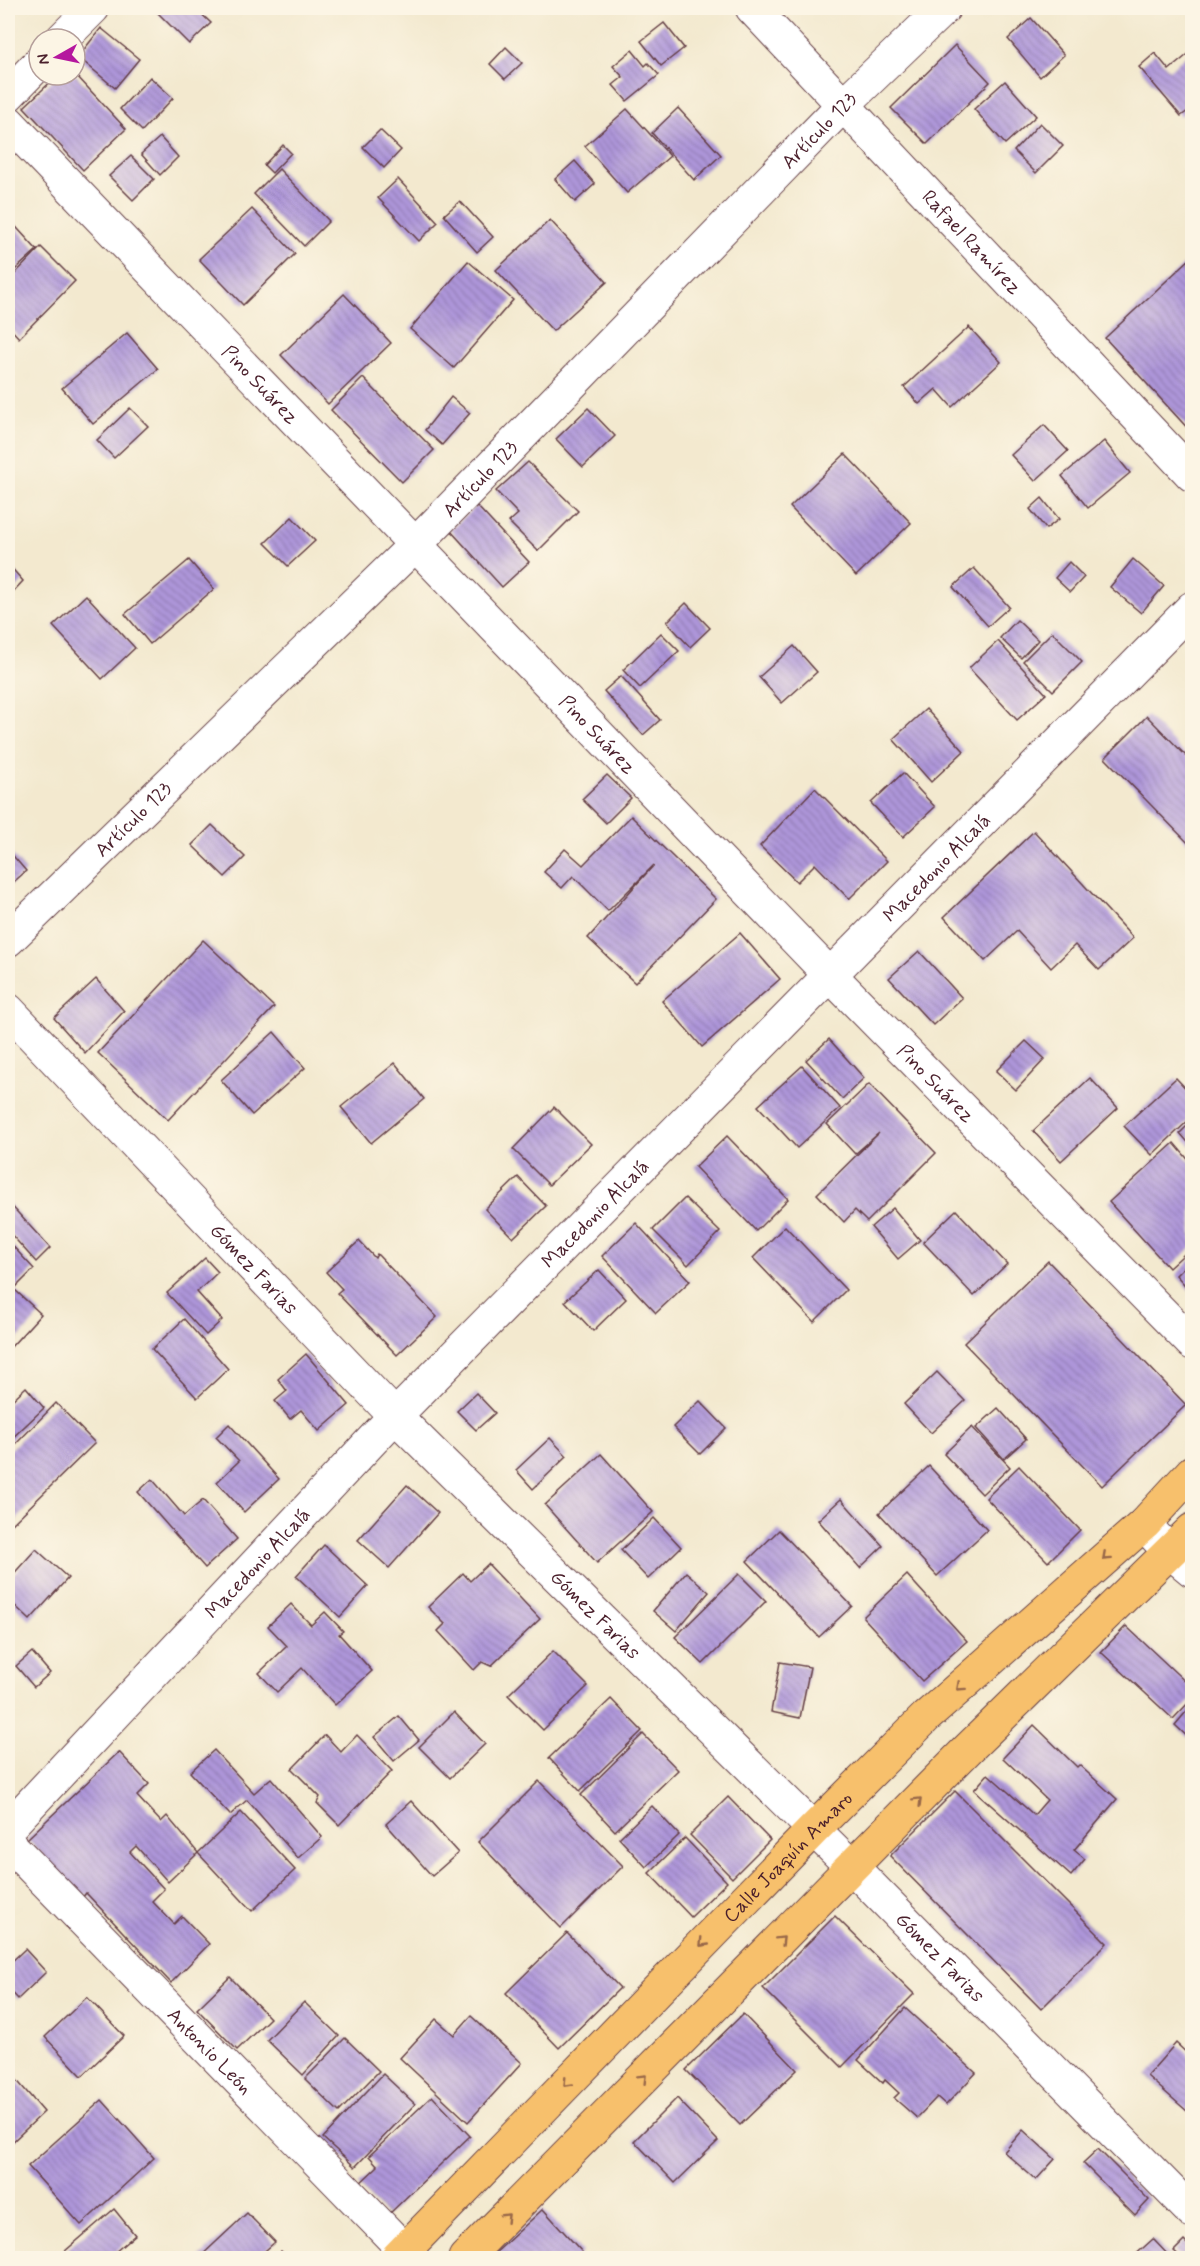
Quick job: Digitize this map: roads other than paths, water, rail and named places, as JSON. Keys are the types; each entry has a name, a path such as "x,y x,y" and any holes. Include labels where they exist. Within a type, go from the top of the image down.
{"main road":[{"name":"Calle Joaquín Amaro","path":"404,2256 814,1829 926,1717 1144,1524 1192,1472"},
{"path":"465,2259 852,1867 1185,1550"}],"street":[{"path":"74,27 93,8"},
{"name":"Rafael Ramírez","path":"752,8 1192,475"},
{"name":"Artículo 123","path":"8,940 415,545 843,105 944,8"},
{"path":"8,95 27,75"},
{"name":"Pino Suárez","path":"8,122 831,976 1192,1343"},
{"name":"Macedonio Alcalá","path":"8,1828 395,1416 1192,608"},
{"name":"Gómez Farias","path":"8,1010 395,1416 814,1829 1192,2212"},
{"path":"1144,1524 1185,1550"},
{"name":"Antonio León","path":"8,1843 404,2256"}]}
